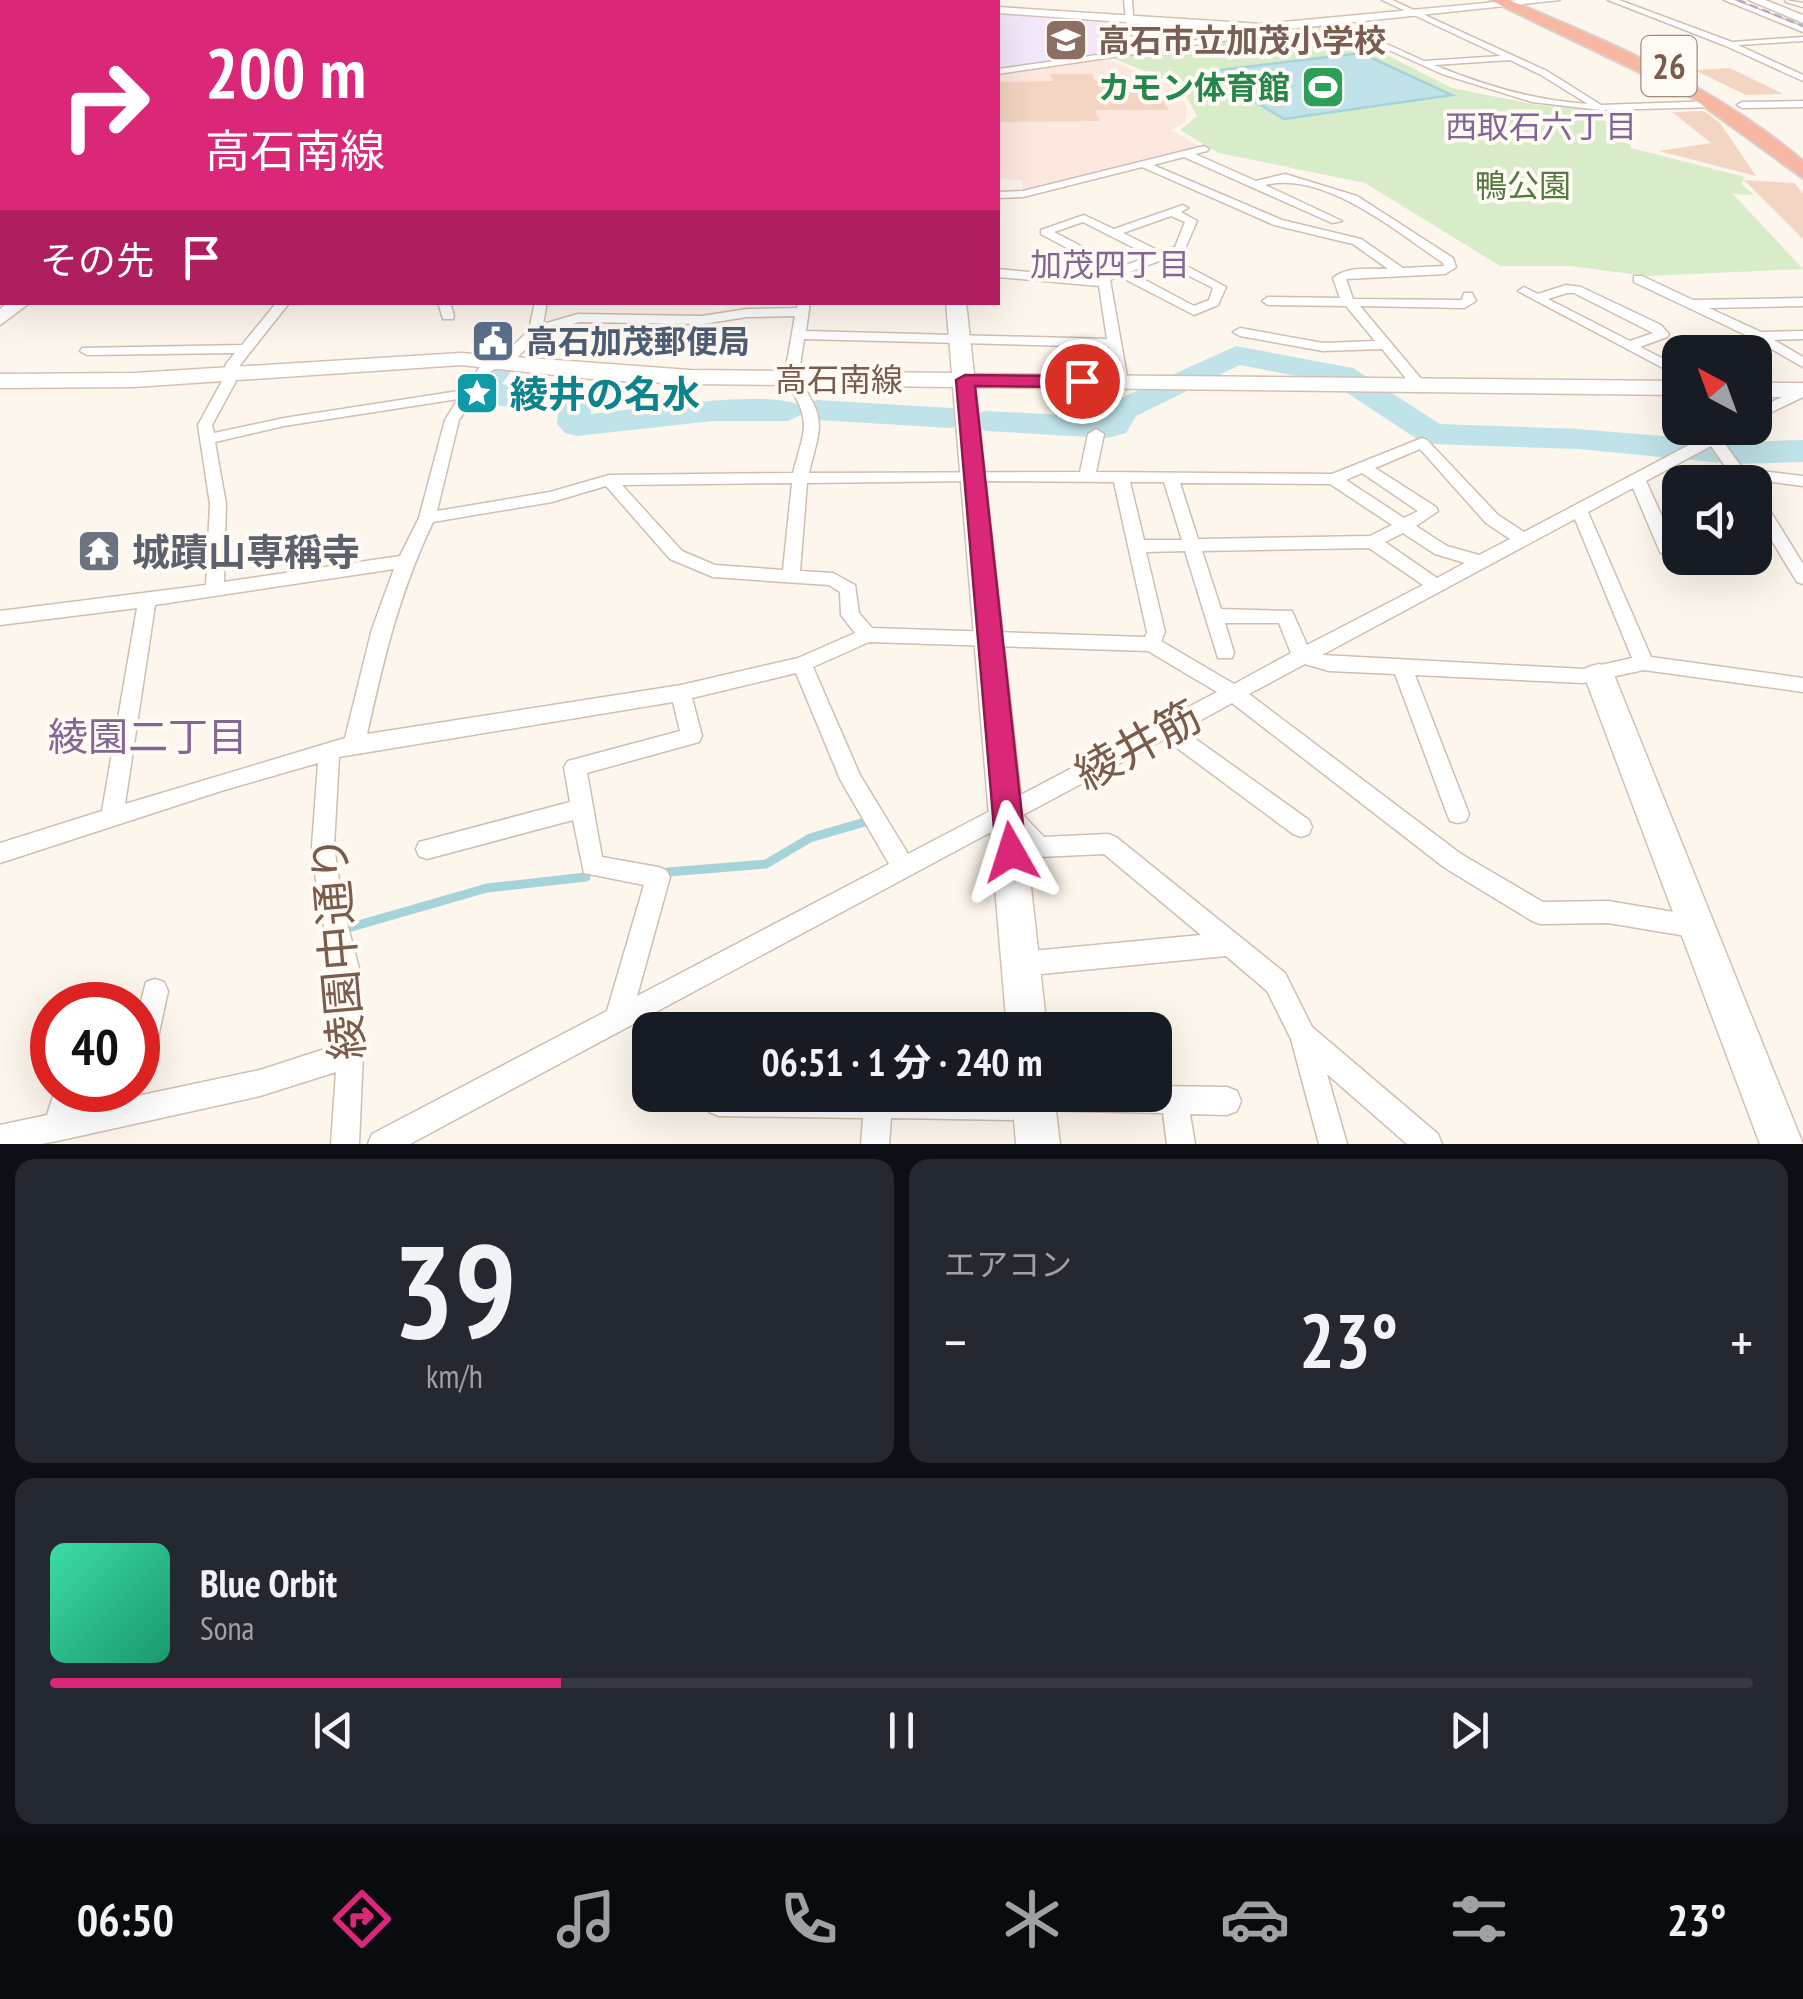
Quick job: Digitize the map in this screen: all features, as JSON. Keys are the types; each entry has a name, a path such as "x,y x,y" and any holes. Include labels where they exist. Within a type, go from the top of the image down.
{"highway":[{"name":"26","path":"1510,2 1651,68 1716,104 1803,172"},
{"name":"26","path":"1510,2 1672,68 1742,105 1803,148"}],"street":[{"path":"1128,0 1128,20 1134,38 1153,49"},
{"path":"1386,0 1511,58 1598,106"},
{"path":"1000,10 1261,28 1554,0"},
{"path":"1612,0 1729,44 1803,78"},
{"path":"1728,0 1803,30"},
{"path":"1756,0 1772,0"},
{"path":"1756,0 1803,19"},
{"path":"1789,0 1803,5"},
{"path":"1333,23 1470,84 1516,97 1598,106 1716,104"},
{"path":"1000,72 1256,34 1261,28"},
{"path":"1729,44 1803,39"},
{"path":"1421,63 1511,58"},
{"path":"1742,105 1803,104"},
{"path":"1000,195 1022,194 1204,149"},
{"path":"1186,154 1336,221"},
{"path":"1143,164 1278,223 1357,241 1401,272"},
{"path":"1255,185 1288,177 1353,198 1451,264 1444,270 1342,276 1339,280 1351,304 1418,384"},
{"path":"1113,233 1186,207"},
{"path":"1315,232 1370,208"},
{"path":"1120,382 1104,278 1180,249 1191,221 1172,212"},
{"path":"1084,218 1113,233 1220,287 1214,302 1194,310 1046,232 1084,218"},
{"path":"1000,273 1105,283"},
{"path":"1638,279 1758,335"},
{"path":"1628,346 1662,334 1577,290 1531,295 1628,346 1662,364"},
{"path":"1268,301 1464,304 1470,301 1468,296"},
{"path":"1284,301 1291,318"},
{"path":"1688,304 1803,302"},
{"path":"216,590 218,504 204,425 229,374 282,305"},
{"path":"535,331 540,305"},
{"path":"956,305 1026,1012"},
{"path":"354,744 382,629 406,561 427,518 452,420 486,368 512,355 535,331 578,318 702,320 804,307 790,379 807,401 814,421 800,477 791,575"},
{"path":"1240,332 1323,348 1386,345"},
{"path":"798,335 1114,343"},
{"path":"1772,336 1803,335"},
{"path":"1772,344 1803,363"},
{"path":"87,351 245,350"},
{"name":"高石南線","path":"0,381 134,380 416,360 496,362 600,374 790,379 1662,388"},
{"path":"1772,390 1803,391"},
{"path":"1772,407 1803,391"},
{"path":"207,440 284,422 466,394"},
{"path":"1087,478 1096,434"},
{"path":"427,518 552,498 609,480 974,476 1334,479 1422,443 1492,519 1522,539"},
{"name":"綾井筋","path":"382,1144 1522,539 1714,445"},
{"path":"1711,448 1728,465"},
{"path":"1138,546 1373,542 1430,511 1363,466"},
{"path":"1121,478 1156,632 1151,644"},
{"path":"1171,478 1225,653"},
{"path":"1334,479 1441,550 1481,562"},
{"path":"609,480 676,555 714,571 833,579 849,590 850,615 867,635"},
{"path":"1637,480 1662,536"},
{"path":"1772,480 1803,481"},
{"path":"1576,511 1584,517 1644,663"},
{"path":"1772,528 1803,578"},
{"path":"1780,541 1803,544"},
{"path":"1373,542 1435,585"},
{"path":"0,618 406,561"},
{"path":"112,817 148,600"},
{"path":"1214,616 1286,616 1302,656 1329,664 1599,675 1644,663 1803,685"},
{"path":"0,854 354,744 681,693 802,664 867,635 990,642 1151,644 1232,692 1453,860 1540,914 1608,912 1699,927"},
{"path":"802,664 851,779 904,869"},
{"path":"1402,667 1458,814"},
{"path":"1599,675 1782,1144"},
{"path":"618,1018 658,877 592,866 575,767 692,736 681,693"},
{"path":"1165,728 1301,827"},
{"name":"綾園中通り","path":"329,752 322,846 331,908 348,972 350,1054 345,1144"},
{"path":"428,849 582,808"},
{"path":"1007,814 1039,847 1108,844 1276,982 1303,1036 1333,1144"},
{"path":"1022,964 1230,944"},
{"path":"1303,1036 1428,1144"},
{"path":"160,1097 260,1083 350,1054"},
{"path":"1181,1144 1174,1099 1226,1100"},
{"path":"58,1127 62,1112"},
{"path":"0,1139 58,1127 100,1112"},
{"path":"876,1144 878,1112"},
{"path":"1035,1112 1038,1144"}],"shaded area":[{"name":"高石市立加茂小学校","path":"1000,14 1124,23 1130,38 1146,46 1000,69"},
{"path":"1102,57 1172,85 1186,104 1187,116 1186,122 1171,130 1204,149 1023,194 1022,180 1000,179 1000,72"}],"green space":[{"name":"鴨公園","path":"1330,26 1452,88 1537,105 1612,111 1601,120 1625,126 1631,148 1745,177 1741,184 1754,195 1733,194 1803,269 1647,276 1570,266 1500,266 1365,183 1219,153 1180,130 1197,116 1181,86 1112,58 1272,31"}],"water":[{"name":"カモン体育館","path":"1361,53 1452,95 1284,119 1205,72"}],"building":[{"path":"1730,68 1783,94 1746,95 1694,70"},
{"path":"1050,74 1092,74 1095,81 1152,81 1169,110 1095,110 1100,121 1000,122 1000,82 1053,81"},
{"path":"1704,111 1720,123 1756,176 1659,151 1711,143 1672,112"},
{"path":"1744,180 1794,183 1803,193 1803,239"}],"waterway":[{"path":"986,421 1107,428 1114,426 1122,410 1236,355 1342,375 1432,434 1578,439 1733,453 1803,451"},
{"path":"496,370 483,389 514,398 576,393 577,426 713,411 788,411"},
{"path":"817,410 951,418"},
{"path":"668,872 766,864 810,838 868,821"},
{"path":"348,928 487,888 586,877"}],"railway":[{"path":"1738,0 1803,26"}],"place":[{"name":"高石市立加茂小学校","path":"1066,40"},
{"name":"カモン体育館","path":"1323,87"},
{"name":"高石加茂郵便局","path":"493,341"},
{"name":"綾井の名水","path":"477,393"},
{"name":"城蹟山専稱寺","path":"99,551"}],"district":[{"name":"西取石六丁目","path":"1541,126"},
{"name":"加茂四丁目","path":"1110,264"},
{"name":"綾園二丁目","path":"148,736"}],"route":[{"path":"1011,852 965,380 1082,381"}]}
